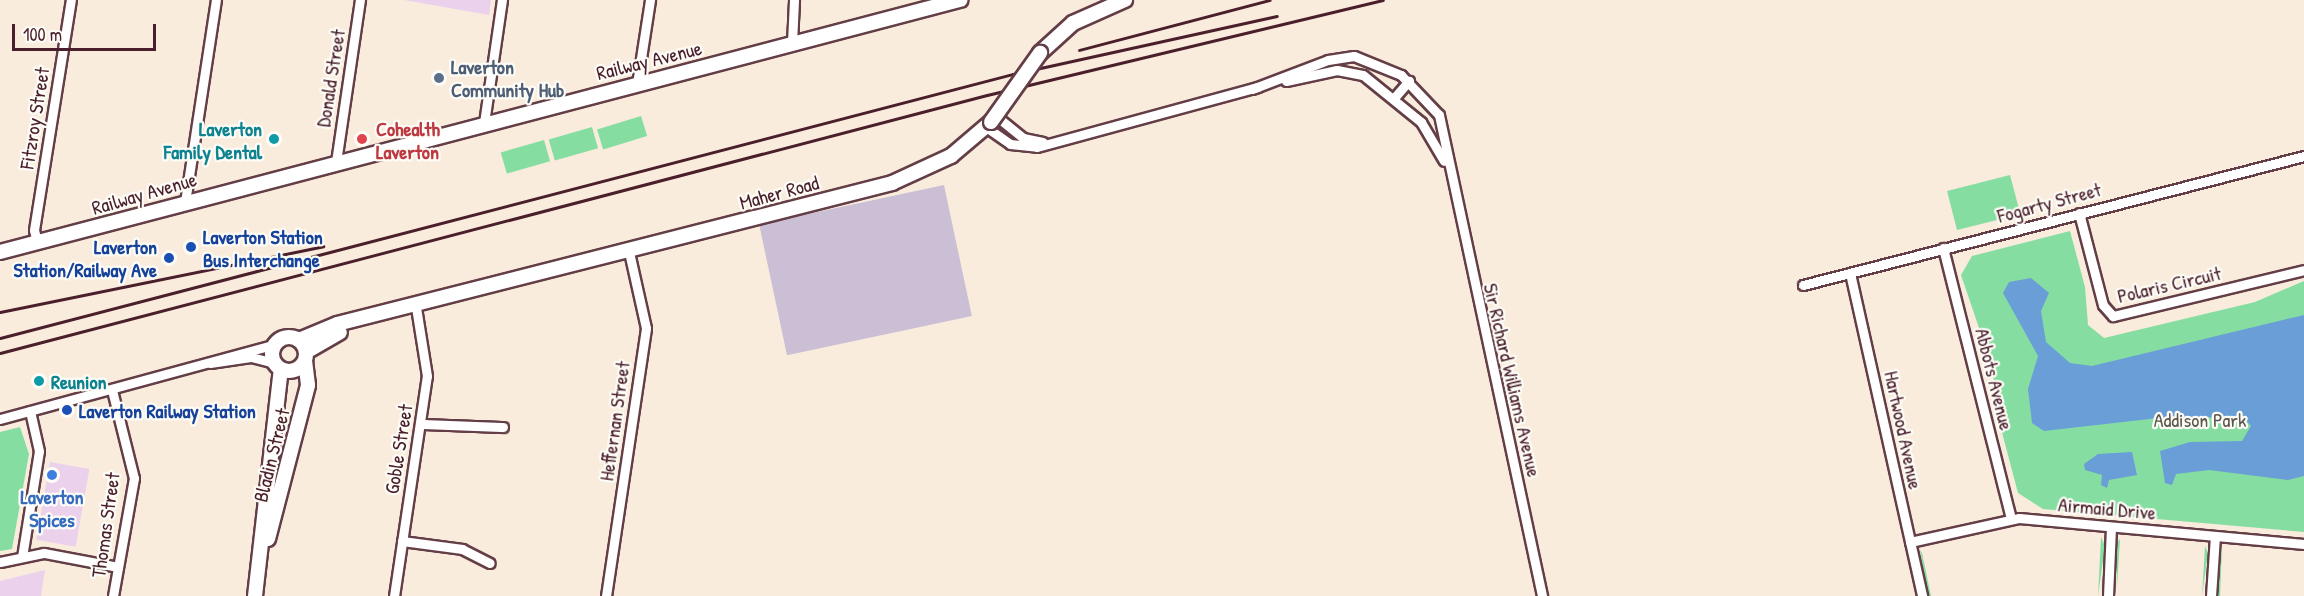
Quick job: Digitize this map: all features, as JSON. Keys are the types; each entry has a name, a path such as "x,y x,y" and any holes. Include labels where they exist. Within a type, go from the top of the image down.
{"street":[{"name":"Fitzroy Street","path":"37,242 34,230 71,0"},
{"path":"185,202 216,0"},
{"name":"Donald Street","path":"336,162 360,0"},
{"path":"484,123 502,0"},
{"path":"637,84 650,0"},
{"path":"792,43 794,0"},
{"name":"Railway Avenue","path":"0,252 484,123 960,0"},
{"name":"Maher Road","path":"303,351 337,324 416,308 908,178 951,156 993,121 1040,53 1073,23 1125,0"},
{"name":"Sir Richard Williams Avenue","path":"1252,89 1346,56 1371,60 1409,81 1439,115 1448,171 1542,596"},
{"name":"Sir Richard Williams Avenue","path":"993,121 1019,146 1058,141 1252,89 1347,70 1394,98 1431,133 1448,171"},
{"path":"1394,98 1409,81"},
{"name":"Sir Richard Williams Avenue","path":"993,121 1023,138 1058,141"},
{"name":"Fogarty Street","path":"1803,285 2304,156"},
{"name":"Polaris Circuit","path":"2079,213 2103,304 2113,316 2304,270"},
{"name":"Abbots Avenue","path":"1943,248 2011,518"},
{"name":"Heffernan Street","path":"606,596 645,328 629,252"},
{"name":"Hartwood Avenue","path":"1850,273 1922,596"},
{"name":"Goble Street","path":"394,596 421,424 426,347 416,308"},
{"path":"0,419 112,390 196,365 276,344 286,338 303,351 297,369 278,366 251,357 196,365"},
{"name":"Bladin Street","path":"262,558 278,366 276,344"},
{"name":"Bladin Street","path":"255,596 262,558 308,385 303,351"},
{"name":"Thomas Street","path":"112,390 134,478 113,596"},
{"path":"22,557 39,451 30,411"},
{"path":"421,424 503,427"},
{"name":"Airmaid Drive","path":"1910,542 2011,518 2304,544"},
{"path":"2108,596 2111,527"},
{"path":"2211,596 2215,536"},
{"path":"402,541 462,549 490,563"},
{"path":"0,562 45,554 118,567"}],"shaded area":[{"path":"404,0 491,0 489,15"},
{"path":"944,185 972,316 787,355 759,224"},
{"path":"50,462 89,469 76,547 36,540"},
{"path":"45,570 41,596 0,596 0,581"}],"green space":[{"path":"641,116 647,136 603,150 597,129"},
{"path":"592,127 598,148 555,161 549,139"},
{"path":"544,140 550,161 507,174 501,152"},
{"path":"2010,175 2019,209 2011,211 2013,216 1957,230 1947,191"},
{"name":"Addison Park","path":"2070,231 2085,287 2088,325 2104,338 2255,302 2304,281 2304,532 2043,509 2018,493 1995,406 1993,369 1961,275 1972,256"},
{"path":"20,427 29,454 12,549 0,551 0,432"},
{"path":"2101,537 2105,546 2098,596"},
{"path":"2120,539 2117,587 2116,544"},
{"path":"2205,546 2208,553 2202,596"},
{"path":"2222,548 2220,596 2217,596 2219,555"},
{"path":"1920,550 1922,553 1931,596 1928,596"}],"water":[{"path":"2031,278 2049,293 2041,311 2046,342 2070,363 2092,366 2304,315 2304,476 2288,480 2209,470 2176,474 2172,485 2165,483 2160,451 2190,442 2242,441 2251,426 2243,417 2158,418 2044,431 2032,423 2028,389 2038,356 2003,293 2009,282"},
{"path":"2132,452 2137,475 2109,480 2107,488 2101,485 2102,475 2085,470 2084,464 2098,454"}],"railway":[{"path":"1079,50 1270,0"},
{"path":"0,353 987,95 1383,0"},
{"path":"0,338 1013,74 1277,16"},
{"path":"0,312 323,246"}],"place":[{"name":"Laverton Community Hub","path":"439,78"},
{"name":"Laverton Family Dental","path":"274,139"},
{"name":"Cohealth Laverton","path":"362,139"},
{"name":"Laverton Station Bus Interchange","path":"191,247"},
{"name":"Laverton Station/Railway Ave","path":"169,258"},
{"name":"Reunion","path":"39,381"},
{"name":"Laverton Railway Station","path":"67,410"},
{"name":"Laverton Spices","path":"52,475"}]}
